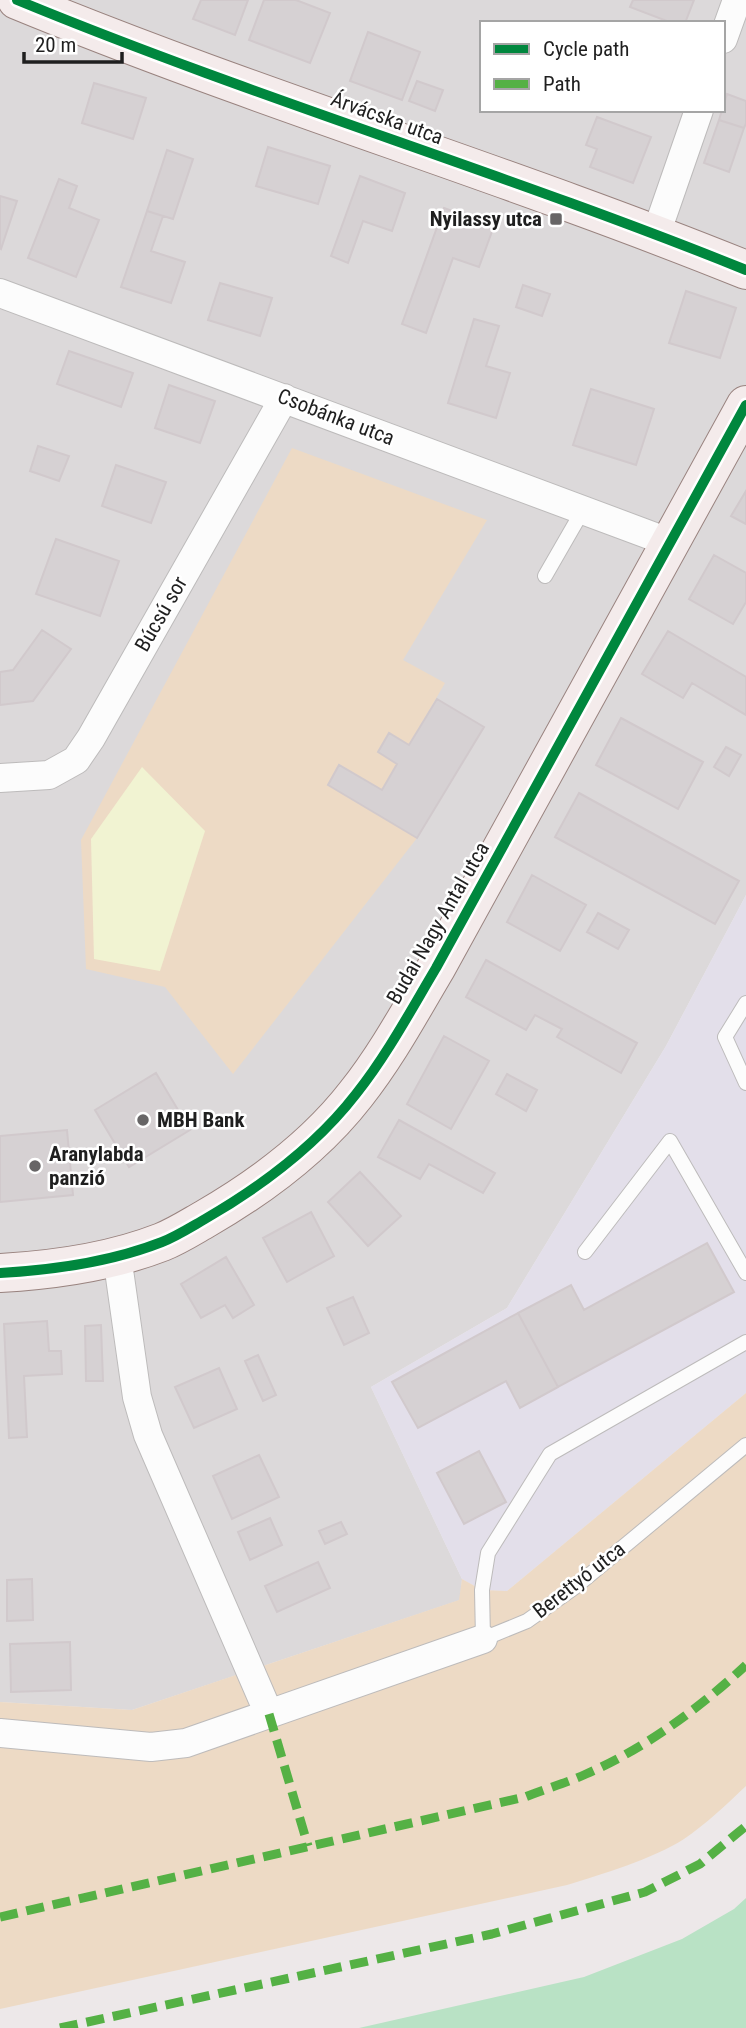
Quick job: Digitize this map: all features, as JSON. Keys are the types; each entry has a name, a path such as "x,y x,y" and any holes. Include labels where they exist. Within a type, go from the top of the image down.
{"main road":[{"name":"Árvácska utca","path":"18,0 193,70 656,234 746,270"},
{"name":"Budai Nagy Antal utca","path":"0,1273 36,1271 117,1256 164,1241 266,1181 325,1131 386,1052 436,968 746,405"}],"street":[{"path":"725,33 737,0"},
{"path":"656,234 698,112"},
{"name":"Csobánka utca","path":"0,293 671,542"},
{"name":"Búcsú sor","path":"0,778 49,775 76,760 284,398"},
{"path":"117,1256 137,1397 148,1435 269,1714"},
{"name":"Berettyó utca","path":"0,1734 151,1747 186,1743 483,1639"}],"lane":[{"path":"545,576 583,510"},
{"path":"746,1003 725,1038 746,1083"},
{"path":"585,1252 670,1141 746,1273"},
{"path":"483,1639 482,1590 488,1553 550,1454 746,1342"},
{"name":"Berettyó utca","path":"483,1639 527,1621 575,1587 746,1445"}],"shaded area":[{"path":"0,0 746,0 746,895 666,1046 507,1308 371,1387 462,1579 460,1600 132,1710 0,1702"},
{"path":"292,448 487,520 403,660 445,683 409,745 389,734 378,752 397,764 382,790 339,766 328,784 417,838 233,1074 165,987 86,969 81,840"},
{"path":"142,767 205,831 160,971 94,959 91,839"},
{"path":"746,895 746,1393 507,1591 482,1590 462,1579 371,1387 507,1308 666,1046"},
{"path":"746,1393 746,1786 708,1821 684,1839 658,1853 567,1885 0,2009 0,1702 132,1710 459,1600 462,1579 482,1590 507,1591"},
{"path":"746,1898 746,2028 359,2028 584,1977 682,1939 734,1909"}],"building":[{"path":"201,0 248,0 235,35 193,19"},
{"path":"264,0 296,0 330,13 310,63 249,40"},
{"path":"633,0 694,0 686,21 667,21 630,7"},
{"path":"368,32 420,52 402,100 350,81"},
{"path":"417,81 443,90 435,111 409,101"},
{"path":"94,83 146,98 133,139 82,123"},
{"path":"727,94 746,101 744,128 719,120 721,112 725,112"},
{"path":"597,117 651,137 633,183 590,167 597,149 586,145"},
{"path":"719,120 744,128 729,172 704,163"},
{"path":"268,147 330,166 318,204 256,186"},
{"path":"167,150 193,159 173,219 147,211"},
{"path":"360,176 405,193 392,231 363,221 348,263 331,256"},
{"path":"59,179 77,186 69,208 99,220 76,277 28,258"},
{"path":"0,196 17,201 1,249 0,248"},
{"path":"444,208 494,226 479,267 453,258 426,333 402,324"},
{"path":"147,211 163,216 151,251 185,262 171,303 121,287"},
{"path":"220,283 272,298 260,336 208,320"},
{"path":"523,285 550,294 542,316 516,307"},
{"path":"686,291 736,308 720,358 669,343"},
{"path":"474,319 499,326 486,366 510,373 496,418 448,403"},
{"path":"69,351 133,373 121,407 57,384"},
{"path":"169,385 215,401 200,443 155,428"},
{"path":"591,389 654,409 636,465 573,445"},
{"path":"38,446 69,456 59,481 30,471"},
{"path":"116,465 166,482 151,523 102,506"},
{"path":"746,491 746,524 731,516"},
{"path":"56,539 119,561 100,616 36,594"},
{"path":"714,555 746,573 746,602 733,624 689,599"},
{"path":"42,630 71,649 33,701 0,705 0,672 13,670"},
{"path":"668,631 746,677 746,715 692,683 683,698 642,674"},
{"path":"437,699 484,727 417,838 328,785 339,765 382,790 397,764 378,752 389,733 409,745"},
{"path":"621,718 703,762 678,809 596,765"},
{"path":"726,747 741,755 729,776 714,767"},
{"path":"579,793 739,881 715,924 555,837"},
{"path":"532,875 586,905 560,951 507,922"},
{"path":"598,913 629,930 618,949 587,932"},
{"path":"486,960 637,1043 621,1073 557,1037 562,1029 535,1015 526,1030 466,997"},
{"path":"444,1036 489,1061 451,1129 407,1104"},
{"name":"MBH Bank","path":"156,1073 190,1130 129,1167 95,1110"},
{"path":"507,1074 537,1090 526,1111 496,1094"},
{"path":"399,1120 495,1173 483,1193 429,1164 420,1179 378,1157"},
{"name":"Aranylabda panzió","path":"67,1130 73,1195 0,1202 0,1136"},
{"path":"360,1172 401,1216 368,1246 328,1202"},
{"path":"311,1212 334,1256 287,1282 263,1238"},
{"path":"707,1243 734,1292 558,1387 518,1313 571,1285 584,1310"},
{"path":"226,1257 254,1305 233,1318 225,1305 201,1318 181,1284"},
{"path":"353,1297 369,1333 344,1345 327,1308"},
{"path":"518,1313 558,1387 520,1408 506,1381 418,1428 392,1382"},
{"path":"47,1321 49,1351 61,1351 62,1374 24,1376 27,1437 9,1438 4,1324"},
{"path":"101,1325 103,1381 86,1381 85,1326"},
{"path":"258,1355 276,1395 263,1401 245,1361"},
{"path":"219,1368 237,1409 194,1428 175,1387"},
{"path":"479,1451 506,1502 464,1524 437,1473"},
{"path":"259,1455 279,1497 232,1519 213,1476"},
{"path":"270,1518 282,1545 250,1560 238,1532"},
{"path":"341,1522 347,1534 325,1544 319,1531"},
{"path":"318,1562 330,1588 277,1612 265,1586"},
{"path":"32,1579 33,1620 7,1621 7,1580"},
{"path":"70,1642 71,1690 11,1692 10,1644"}],"marked path":[{"path":"0,1917 525,1797 608,1764 650,1740 710,1697 746,1665"},
{"path":"269,1714 308,1846"},
{"path":"60,2028 492,1934 645,1892 700,1864 746,1826"}],"cycle path":[{"path":"17,0 198,70 565,201 746,270"},
{"path":"0,1273 41,1270 103,1260 168,1240 267,1179 305,1148 340,1113 378,1064 436,968 746,405"}],"place":[{"name":"Nyilassy utca","path":"556,219"},
{"name":"MBH Bank","path":"143,1120"},
{"name":"Aranylabda panzió","path":"35,1166"}]}
